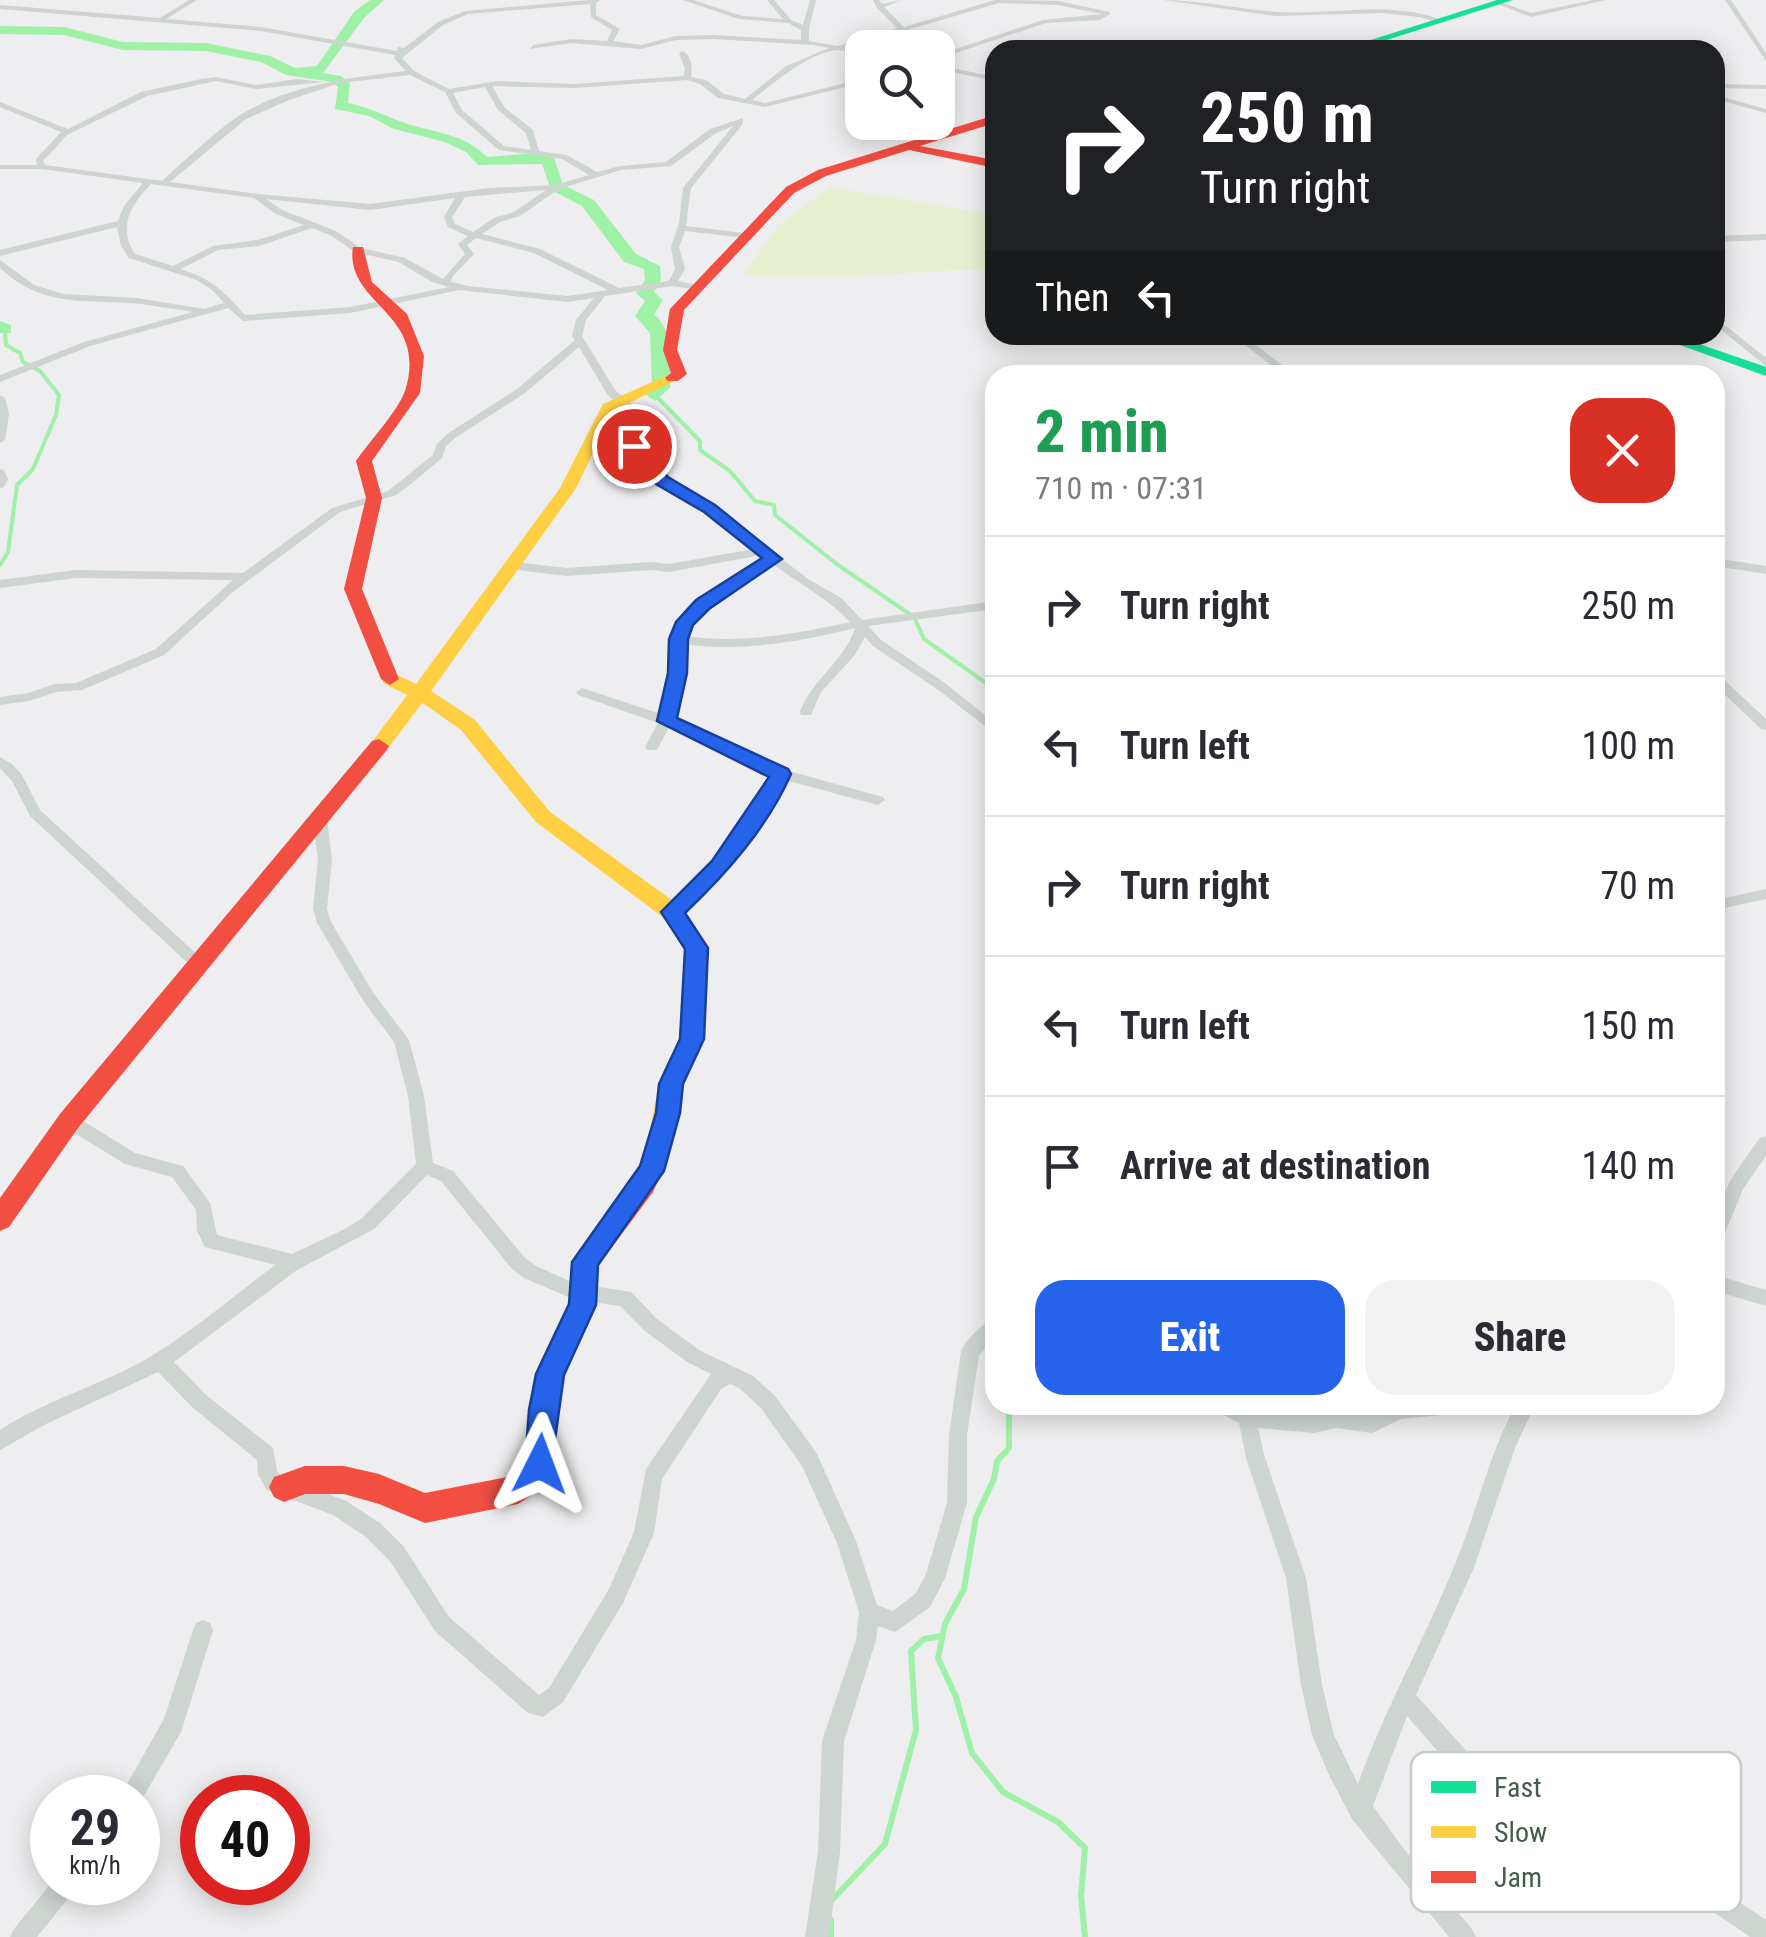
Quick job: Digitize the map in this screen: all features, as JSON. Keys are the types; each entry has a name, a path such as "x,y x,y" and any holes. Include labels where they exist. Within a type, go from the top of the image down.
{"street":[{"path":"163,18 194,0"},
{"path":"470,0 408,38 398,58 410,74 448,91 486,84 574,86 687,78 703,82 720,96 749,103 776,103 845,85"},
{"path":"473,12 478,0"},
{"path":"689,0 751,20 789,21"},
{"path":"770,0 789,21 805,29"},
{"path":"804,42 813,0"},
{"path":"878,4 898,0"},
{"path":"1166,0 1223,11 1298,15 1376,8 1440,21"},
{"path":"1377,40 1503,1 1531,16 1603,0"},
{"path":"1728,0 1766,59"},
{"path":"1002,1 1051,20"},
{"path":"672,283 680,269 675,248 687,188 749,103 788,68 837,48 1002,1 1058,3 1108,13 1100,18 1051,20 990,40"},
{"path":"0,7 261,29 400,54 451,19 473,12 529,4 595,2 595,18 616,30 609,43"},
{"path":"878,4 901,28"},
{"path":"1278,4 1298,15"},
{"path":"532,47 571,40 640,47 694,37 804,42 845,49"},
{"path":"955,51 985,42"},
{"path":"682,53 689,69 687,78"},
{"path":"955,71 985,77"},
{"path":"42,168 41,158 68,133 144,94 216,79 256,87 297,81 330,84 410,74"},
{"path":"165,182 243,117 330,84"},
{"path":"486,84 501,108 530,132 535,151"},
{"path":"1725,86 1766,86"},
{"path":"448,91 455,106 497,145 572,160 596,175"},
{"path":"1725,101 1766,111"},
{"path":"0,104 68,133"},
{"path":"0,167 42,168 361,207 556,186 596,175 668,164 713,131 740,120"},
{"path":"0,1218 69,1122 419,693 568,488 602,415 617,399 679,374 670,350 674,317 743,236 781,198 808,178 985,122"},
{"path":"904,148 985,162"},
{"path":"150,180 125,208 122,240 132,256 200,278 232,304 239,316 252,320 388,304 452,286"},
{"path":"452,286 448,276 470,254 462,244 556,186"},
{"path":"256,196 287,216 333,233 358,250 411,264 452,286 551,299 672,283 697,288"},
{"path":"461,196 448,217 451,225 474,236 537,251 570,271 617,291"},
{"path":"0,253 122,223"},
{"path":"172,270 216,248 258,244 312,226"},
{"path":"681,228 743,236"},
{"path":"1725,238 1766,236"},
{"path":"284,1487 297,1479 357,1482 425,1508 518,1489 533,1478 540,1464 550,1374 585,1293 583,1272 590,1251 651,1171 668,1113 671,1084 692,1039 697,948 672,912 544,816 468,725 419,693 392,682 388,676 354,594 374,498 364,462 412,393 417,370 412,336 397,310 366,283 358,250"},
{"path":"0,264 27,289 62,300 135,301 208,312"},
{"path":"0,701 55,688 78,687 155,656 247,577 336,510 392,493 438,456 441,444 450,436 510,400 578,342 581,320 602,294"},
{"path":"1,376 28,370 123,332 232,304"},
{"path":"1725,328 1766,363"},
{"path":"578,342 617,399 640,419 629,434 630,440 662,481 710,508 768,555 838,601 859,627 985,722"},
{"path":"1250,345 1277,365"},
{"path":"1688,345 1766,372"},
{"path":"0,398 4,414 0,440"},
{"path":"0,472 0,486"},
{"path":"514,566 567,572 669,568 768,555"},
{"path":"652,747 667,721 678,673 678,639 685,622 702,604 768,555"},
{"path":"1725,564 1766,570"},
{"path":"5,584 76,574 247,577"},
{"path":"678,639 714,644 765,642 985,607"},
{"path":"806,712 818,686 853,652 859,627"},
{"path":"1725,687 1766,726"},
{"path":"582,692 667,721 781,774 878,800"},
{"path":"0,762 12,768 36,812 197,963"},
{"path":"672,912 727,858 772,794 781,774"},
{"path":"320,819 325,860 320,908 324,923 369,998 402,1040 416,1096 425,1167"},
{"path":"1725,904 1766,894"},
{"path":"69,1122 131,1159 178,1171 204,1208 211,1241 294,1262"},
{"path":"1725,1212 1736,1185 1766,1143"},
{"path":"0,1441 53,1409 100,1392 160,1361 294,1262 360,1229 425,1167"},
{"path":"425,1167 440,1171 456,1184 518,1263 560,1287 624,1298 673,1342 746,1382 768,1402 809,1459 846,1541 870,1612 866,1640 831,1753 829,1852 817,1937"},
{"path":"1725,1286 1766,1298"},
{"path":"870,1612 895,1622 923,1600 935,1578 958,1503 958,1435 970,1351 985,1337"},
{"path":"160,1361 199,1402 266,1456 270,1480 339,1508 373,1530 397,1554 442,1624 528,1703 544,1706 556,1696 616,1596 644,1532 653,1476 714,1382 728,1375"},
{"path":"1243,1415 1299,1423 1336,1419 1372,1424 1393,1415"},
{"path":"1360,1811 1371,1774 1464,1567 1496,1465 1521,1415"},
{"path":"1247,1417 1251,1451 1295,1575 1314,1702 1330,1749 1360,1811 1411,1873"},
{"path":"143,1775 173,1724 203,1630"},
{"path":"1404,1697 1453,1752"},
{"path":"22,1937 48,1905"},
{"path":"1443,1912 1464,1937"},
{"path":"1734,1912 1766,1934"}],"green space":[{"path":"830,187 985,213 985,269 849,277 742,276 778,226"}],"waterway":[{"path":"302,74 322,69 359,15 378,0"},
{"path":"0,30 64,31 123,46 206,47 265,59 302,74"},
{"path":"302,74 336,79 345,86 340,106 373,112 399,126 450,139 471,149 483,162 533,158 549,161 556,187 588,203 630,258 652,266 653,280 645,293 654,300 644,316 657,325 659,333 661,388 655,395"},
{"path":"0,326 5,329"},
{"path":"0,565 8,552 17,485 33,469 56,415 59,395 40,371 23,362 20,353 6,345 5,329"},
{"path":"655,395 700,441 700,450 730,471 755,501 774,505 775,515 838,565 914,617 924,639 985,682"},
{"path":"1009,1415 1009,1448 997,1461 994,1479 976,1517 964,1589 945,1624 938,1658 956,1697 972,1753 1003,1792 1058,1822 1085,1848 1081,1896 1085,1937"},
{"path":"832,1900 885,1844 916,1730 911,1651 924,1639 941,1636"},
{"path":"831,1920 831,1937"}],"traffic: fast":[{"path":"1377,40 1508,0"},
{"path":"1688,345 1766,372"}],"traffic: slow":[{"path":"379,746 568,488 608,407 673,378"},
{"path":"390,679 434,701 468,725 543,817 672,912 697,948 692,1039 671,1085 656,1159"}],"traffic: jam":[{"path":"673,378 679,374 670,350 677,309 790,190 822,173 985,122"},
{"path":"915,149 985,162"},
{"path":"358,250 365,283 402,317 417,356 412,393 364,461 374,498 353,589 390,679"},
{"path":"0,1219 69,1121 379,746"},
{"path":"284,1487 305,1480 344,1480 425,1508 518,1489 533,1478 540,1465 543,1410 550,1374 582,1305 585,1262 644,1184 656,1159"}],"route":[{"path":"540,1464 550,1374 554,1358 582,1305 585,1262 651,1171 668,1113 671,1084 692,1039 697,948 672,912 720,867 757,817 781,774 667,721 678,673 678,639 685,622 702,604 773,559 710,508 662,481 634,446"}]}
